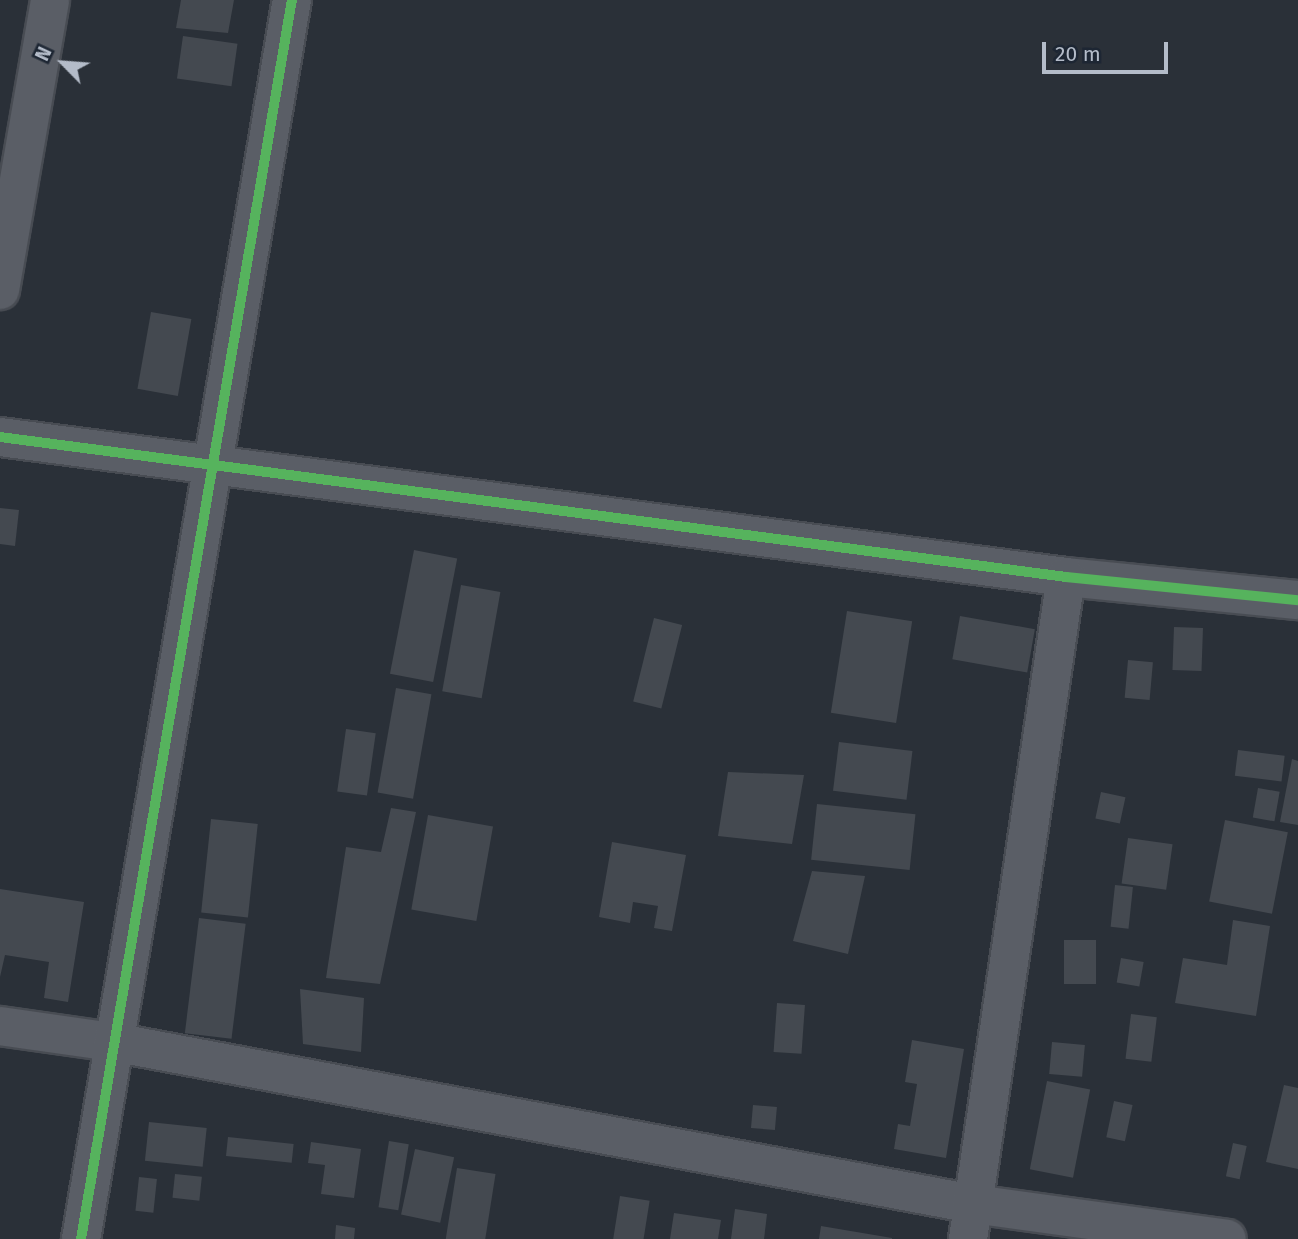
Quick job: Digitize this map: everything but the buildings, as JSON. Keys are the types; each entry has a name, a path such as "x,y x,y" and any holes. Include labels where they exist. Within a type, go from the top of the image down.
{"street":[{"path":"0,290 50,0"},
{"path":"82,1239 113,1042 292,0"},
{"path":"0,437 1066,577 1298,600"},
{"path":"970,1221 1066,577"},
{"path":"0,1026 113,1042 970,1221 1227,1239"}],"cycle path":[{"path":"81,1239 292,0"},
{"path":"0,437 1066,577 1298,600"}]}
